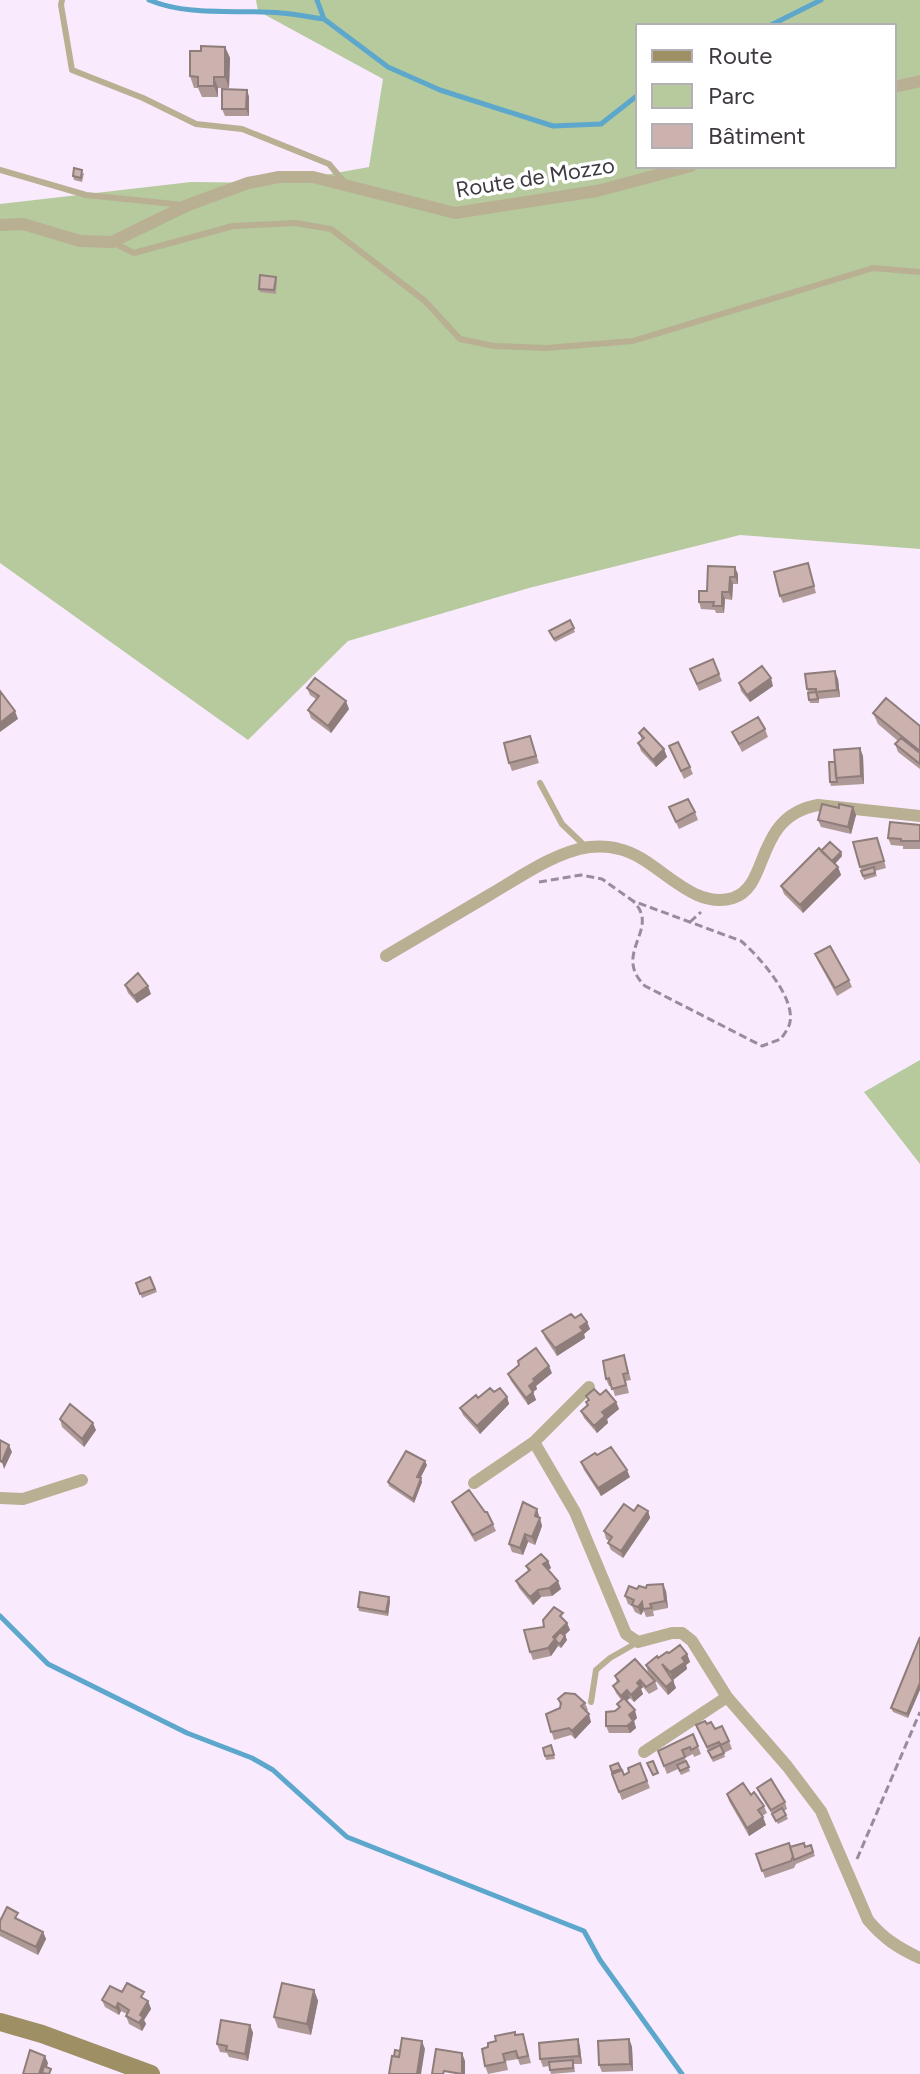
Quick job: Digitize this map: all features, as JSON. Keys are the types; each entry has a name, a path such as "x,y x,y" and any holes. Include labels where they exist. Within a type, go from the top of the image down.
{"street":[{"path":"896,87 920,81"},
{"name":"Route de Mozzo","path":"112,242 188,205 248,183 279,177 313,177 455,213 597,191 683,168"},
{"path":"0,225 23,224 80,241 112,242"},
{"path":"386,956 529,871 586,847 617,848 631,852 690,890 703,896 729,899 745,889 755,875 774,831 786,817 802,808 818,805 920,816"},
{"path":"474,1483 534,1442 589,1387"},
{"path":"534,1442 575,1512 626,1634 638,1642 682,1633 692,1641 727,1697 821,1811 868,1920 899,1949 920,1958"},
{"path":"0,1498 23,1499 82,1480"},
{"path":"644,1752 727,1697"},
{"path":"0,2022 151,2074"}],"lane":[{"path":"62,0 72,70 196,124 242,129 329,164 346,185"},
{"path":"0,170 86,195 188,205"},
{"path":"112,242 134,253 233,226 295,223 331,229 425,301 460,339 494,346 546,348 633,341 873,268 920,272"},
{"path":"540,783 562,824 586,847"},
{"path":"591,1702 596,1670 638,1642"}],"path":[{"path":"529,871 537,883 581,875 602,879 642,909 644,921 632,953 632,967 645,986 762,1046 781,1039 790,1024 790,1010 781,989 756,953 741,941 633,901"},
{"path":"850,1876 920,1712"}],"green space":[{"path":"256,0 920,0 920,549 740,535 529,588 348,641 248,740 0,563 0,204 191,182 281,183 369,167 383,79 258,11"},
{"path":"920,1060 920,1164 864,1092"}],"building":[{"path":"201,46 225,47 225,77 214,77 214,86 198,86 198,77 190,76 190,51 201,51"},
{"path":"222,89 247,90 246,109 222,109"},
{"path":"74,168 82,170 81,178 73,176"},
{"path":"260,275 276,277 274,290 259,289"},
{"path":"808,563 814,586 780,596 774,572"},
{"path":"708,566 735,567 735,577 730,577 729,592 722,592 722,606 713,606 714,602 699,602 699,591 707,591"},
{"path":"570,620 574,628 554,639 549,631"},
{"path":"713,659 719,674 697,684 690,669"},
{"path":"762,666 771,678 747,695 739,683"},
{"path":"835,671 837,690 816,692 816,689 807,689 805,674"},
{"path":"315,678 346,701 328,726 308,710 319,696 307,688"},
{"path":"0,691 15,711 0,723"},
{"path":"816,692 818,699 809,700 808,693"},
{"path":"886,698 920,726 920,751 873,713"},
{"path":"758,717 765,729 739,744 732,732"},
{"path":"644,728 664,749 653,760 638,743 644,738 639,733"},
{"path":"530,736 536,756 509,763 504,743"},
{"path":"901,738 920,753 920,764 895,744"},
{"path":"678,742 690,767 681,771 669,746"},
{"path":"860,748 861,776 836,778 834,750"},
{"path":"829,762 835,762 837,782 830,782"},
{"path":"688,799 695,812 676,822 669,807"},
{"path":"822,804 853,807 848,827 818,820"},
{"path":"890,822 920,825 920,841 888,838"},
{"path":"877,838 884,861 860,867 853,842"},
{"path":"830,842 841,852 832,861 821,851"},
{"path":"819,848 838,867 800,905 781,886"},
{"path":"874,867 875,873 863,876 861,871"},
{"path":"830,946 849,980 835,988 815,954"},
{"path":"138,973 148,986 134,996 125,985"},
{"path":"150,1277 155,1289 140,1294 136,1283"},
{"path":"571,1314 575,1318 581,1314 587,1322 580,1327 583,1331 555,1348 542,1331"},
{"path":"536,1348 549,1366 533,1379 535,1381 529,1386 533,1392 526,1398 508,1374 519,1365 518,1361"},
{"path":"624,1355 628,1373 623,1374 626,1385 612,1389 609,1378 606,1379 603,1361"},
{"path":"490,1388 494,1392 500,1388 507,1397 477,1426 460,1408"},
{"path":"594,1389 600,1395 606,1390 616,1402 602,1412 605,1416 594,1426 581,1411 588,1405 586,1396"},
{"path":"70,1404 93,1423 82,1439 60,1419"},
{"path":"0,1440 9,1445 2,1462 0,1461"},
{"path":"611,1447 627,1470 598,1488 581,1462"},
{"path":"406,1451 425,1461 417,1477 421,1478 413,1499 388,1482"},
{"path":"469,1490 493,1524 473,1535 452,1502"},
{"path":"523,1502 537,1509 535,1516 540,1518 532,1537 525,1534 520,1548 509,1544"},
{"path":"624,1504 634,1511 638,1505 648,1511 621,1551 608,1543 612,1537 604,1531"},
{"path":"541,1554 548,1561 543,1564 558,1581 530,1597 516,1581 530,1570 526,1566"},
{"path":"663,1584 665,1601 650,1604 652,1608 643,1609 642,1602 638,1607 632,1605 634,1600 625,1596 629,1586 637,1589 639,1586 646,1588 647,1585"},
{"path":"360,1592 389,1597 386,1612 358,1607"},
{"path":"554,1607 563,1613 560,1616 567,1623 553,1637 555,1639 548,1648 530,1652 524,1630 544,1627 543,1620"},
{"path":"560,1632 565,1636 560,1644 554,1640"},
{"path":"920,1637 920,1683 907,1714 891,1708"},
{"path":"680,1645 687,1654 682,1658 685,1662 670,1672 662,1664 673,1681 666,1687 646,1665"},
{"path":"635,1659 655,1681 646,1687 640,1680 637,1683 640,1686 631,1695 627,1690 621,1696 613,1686 619,1681 615,1676"},
{"path":"565,1693 575,1694 585,1703 581,1706 589,1714 572,1731 569,1728 551,1732 546,1714 560,1708 558,1699"},
{"path":"624,1698 635,1710 629,1715 633,1721 627,1726 606,1726 606,1712 615,1711"},
{"path":"705,1721 707,1724 711,1722 715,1729 722,1726 729,1741 707,1747 696,1725"},
{"path":"693,1734 698,1746 682,1750 685,1757 664,1766 658,1751"},
{"path":"551,1745 554,1755 545,1756 543,1748"},
{"path":"720,1745 724,1753 712,1758 708,1751"},
{"path":"653,1761 658,1773 653,1775 647,1763"},
{"path":"686,1761 689,1767 680,1771 677,1765"},
{"path":"618,1763 621,1769 612,1772 610,1766"},
{"path":"640,1763 647,1781 619,1792 612,1774 622,1770 624,1775 629,1772 628,1768"},
{"path":"771,1779 785,1802 771,1810 757,1788"},
{"path":"743,1783 764,1806 758,1810 763,1817 747,1828 727,1794"},
{"path":"782,1808 786,1815 776,1821 772,1814"},
{"path":"789,1843 793,1856 791,1861 762,1871 756,1854"},
{"path":"804,1843 805,1847 811,1845 813,1852 794,1860 790,1847"},
{"path":"7,1907 18,1913 15,1918 43,1932 36,1947 0,1930 0,1921"},
{"path":"127,1983 144,1992 141,1997 148,2001 139,2023 126,2016 129,2010 118,2003 116,2008 102,2000 110,1986 122,1992"},
{"path":"282,1983 314,1990 307,2024 274,2017"},
{"path":"221,2020 250,2025 245,2054 226,2050 227,2046 217,2044"},
{"path":"515,2032 515,2035 523,2034 528,2056 518,2058 516,2051 503,2054 505,2062 485,2066 482,2049 496,2041 495,2036"},
{"path":"402,2038 422,2041 417,2074 389,2074 392,2056 399,2057"},
{"path":"578,2039 579,2056 540,2059 539,2043"},
{"path":"629,2039 630,2064 599,2065 598,2041"},
{"path":"436,2049 462,2053 462,2074 444,2071 443,2074 432,2074"},
{"path":"30,2050 45,2056 39,2074 23,2074"},
{"path":"573,2060 573,2068 550,2070 549,2062"},
{"path":"44,2066 51,2069 49,2074 42,2073"}],"waterway":[{"path":"149,0 197,11 281,13 324,19"},
{"path":"317,0 324,19 388,67 440,90 553,126 601,124 636,97"},
{"path":"773,24 821,0"},
{"path":"0,1616 48,1664 187,1733 252,1758 273,1770 347,1837 584,1931 600,1960 682,2074"}]}
